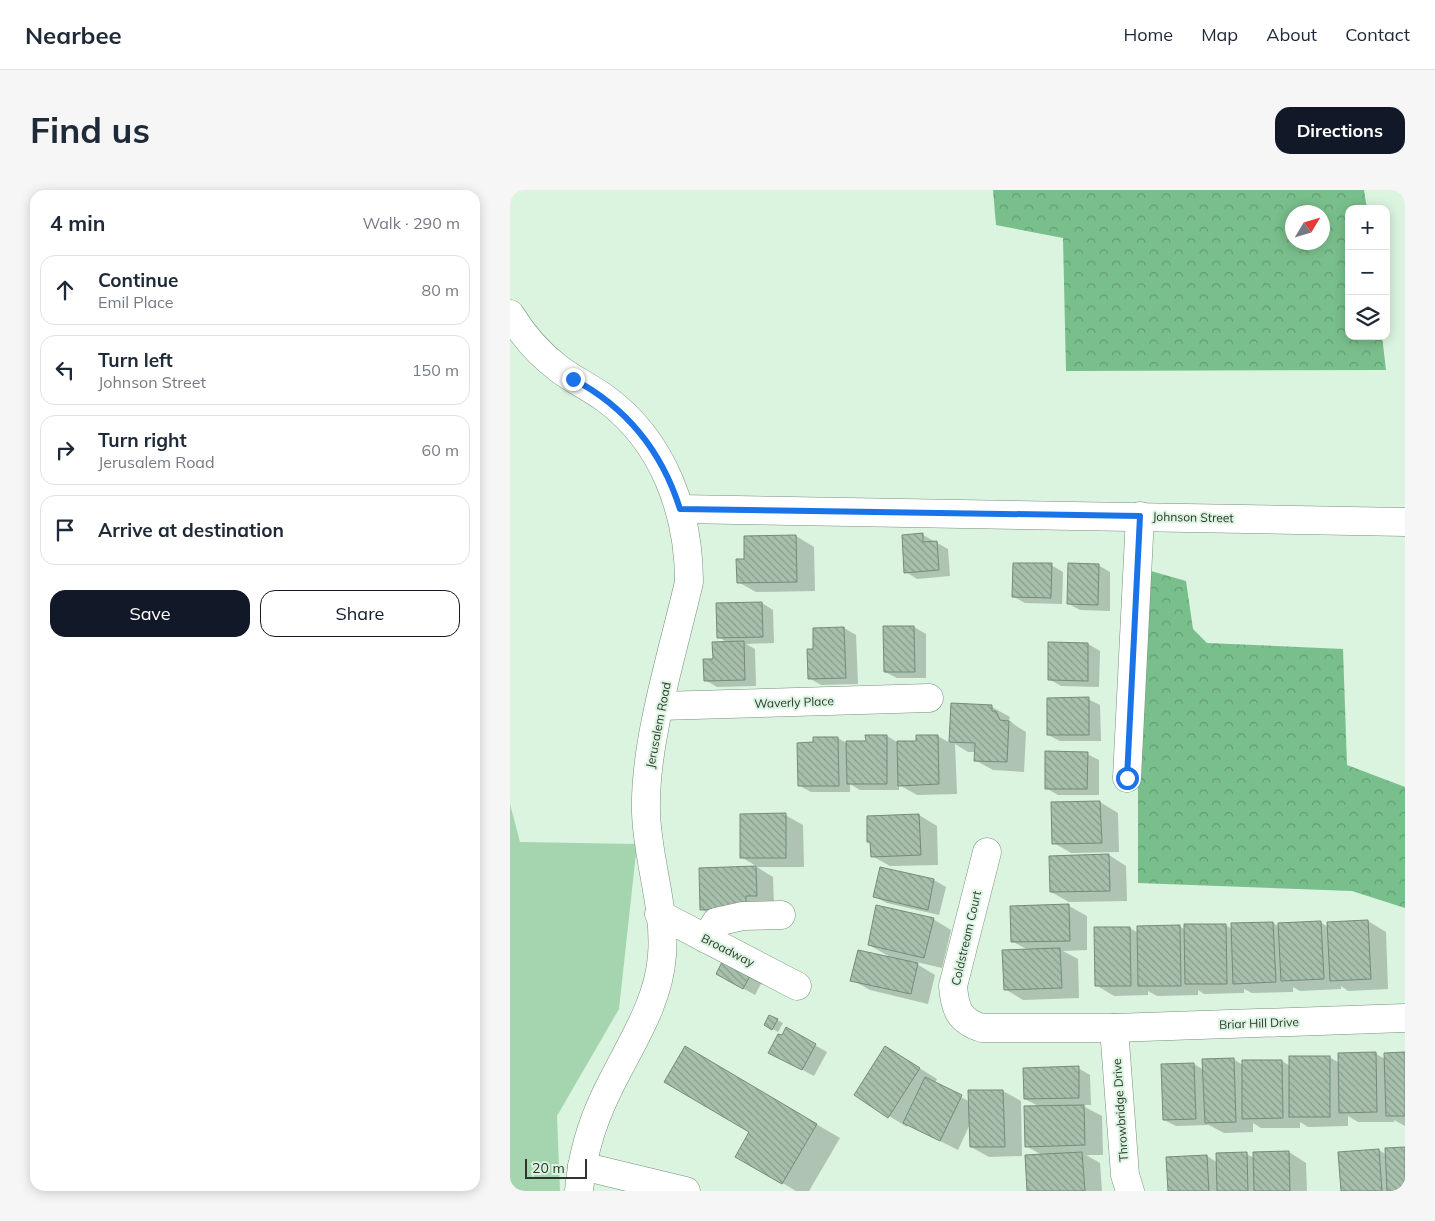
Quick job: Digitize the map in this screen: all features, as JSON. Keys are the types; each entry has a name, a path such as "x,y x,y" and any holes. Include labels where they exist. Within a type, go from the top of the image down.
{"street":[{"name":"Jerusalem Road","path":"510,314 531,343 544,356 558,368 608,401 641,433 666,471 680,509 687,537 689,582 660,706 648,771 646,812 662,954 657,981 646,1016 605,1095 586,1141 580,1179"},
{"name":"Johnson Street","path":"680,509 1405,522"},
{"path":"1127,778 1140,516"},
{"name":"Waverly Place","path":"660,706 928,698"},
{"name":"Coldstream Court","path":"986,852 953,986 954,1001 960,1015 970,1024 982,1028 1114,1028"},
{"name":"Broadway","path":"659,914 797,986"},
{"path":"706,939 716,922 743,916 781,915"},
{"name":"Briar Hill Drive","path":"1114,1028 1405,1018"},
{"name":"Throwbridge Drive","path":"1114,1028 1125,1175 1130,1191"},
{"path":"580,1179 686,1191"}],"green space":[{"path":"993,190 1364,190 1366,205 1345,205 1345,340 1382,340 1386,370 1066,371 1063,238 996,225"},
{"path":"1151,571 1186,581 1193,629 1207,643 1343,649 1347,765 1405,787 1405,908 1352,891 1138,883 1138,767"},
{"path":"510,804 520,842 637,844 619,1009 557,1116 560,1191 510,1191"}],"building":[{"path":"923,533 923,542 937,541 939,570 904,573 902,535"},
{"path":"796,535 797,582 737,583 736,559 744,559 744,536"},
{"path":"1013,563 1052,563 1051,598 1012,597"},
{"path":"1068,563 1099,564 1098,605 1067,604"},
{"path":"762,602 763,637 717,638 716,603"},
{"path":"883,626 914,626 915,672 884,672"},
{"path":"844,627 846,678 808,679 807,649 813,649 813,628"},
{"path":"744,641 745,680 704,681 703,659 713,659 712,642"},
{"path":"1048,642 1088,643 1088,681 1048,680"},
{"path":"1089,697 1089,735 1047,735 1047,698"},
{"path":"951,703 992,705 992,711 996,711 1000,720 1009,721 1007,762 974,761 975,743 949,742"},
{"path":"865,735 887,735 887,784 847,784 846,741 866,741"},
{"path":"916,735 938,735 939,784 898,786 897,741 916,741"},
{"path":"813,737 838,737 839,786 798,786 797,743 813,742"},
{"path":"1045,751 1088,752 1087,789 1045,789"},
{"path":"1100,801 1102,843 1052,844 1051,802"},
{"path":"786,813 786,858 740,858 740,814"},
{"path":"919,814 921,855 871,857 870,842 867,842 867,816"},
{"path":"1109,854 1110,891 1050,892 1049,856"},
{"path":"756,866 757,896 746,896 746,908 700,910 699,868"},
{"path":"880,867 934,879 928,910 873,897"},
{"path":"1069,904 1070,941 1011,942 1010,906"},
{"path":"876,905 934,918 924,958 868,945"},
{"path":"1368,920 1371,979 1330,981 1327,922"},
{"path":"1321,921 1324,979 1281,981 1278,923"},
{"path":"1273,922 1276,982 1233,984 1231,923"},
{"path":"1184,924 1226,924 1227,984 1185,984"},
{"path":"1180,925 1181,986 1138,986 1137,926"},
{"path":"1094,927 1130,927 1131,986 1095,986"},
{"path":"1060,948 1062,988 1004,990 1002,950"},
{"path":"858,950 918,963 911,994 850,981"},
{"path":"725,956 753,970 743,989 716,974"},
{"path":"769,1015 778,1019 772,1030 764,1025"},
{"path":"786,1027 816,1044 802,1070 768,1053 778,1034 782,1035"},
{"path":"685,1046 817,1124 782,1184 735,1157 749,1132 664,1082"},
{"path":"885,1046 920,1068 888,1118 854,1095"},
{"path":"1376,1052 1377,1112 1339,1113 1338,1053"},
{"path":"1405,1052 1405,1116 1386,1116 1384,1053"},
{"path":"1289,1056 1330,1056 1330,1117 1289,1117"},
{"path":"1234,1058 1236,1122 1205,1123 1202,1059"},
{"path":"1242,1060 1282,1060 1283,1118 1242,1119"},
{"path":"1194,1063 1196,1119 1163,1120 1161,1064"},
{"path":"1079,1066 1079,1098 1024,1099 1023,1068"},
{"path":"925,1077 962,1095 940,1141 903,1123"},
{"path":"968,1090 1003,1090 1005,1147 970,1147"},
{"path":"1084,1105 1085,1145 1025,1147 1024,1106"},
{"path":"1405,1147 1405,1191 1387,1191 1385,1148"},
{"path":"1379,1149 1382,1191 1341,1191 1338,1152"},
{"path":"1289,1151 1290,1191 1254,1191 1253,1152"},
{"path":"1082,1152 1085,1191 1027,1191 1025,1155"},
{"path":"1247,1152 1248,1191 1217,1191 1216,1153"},
{"path":"1207,1155 1209,1191 1168,1191 1166,1157"}],"route":[{"path":"573,379 608,401 641,433 666,471 680,509 1140,516 1127,778"}]}
